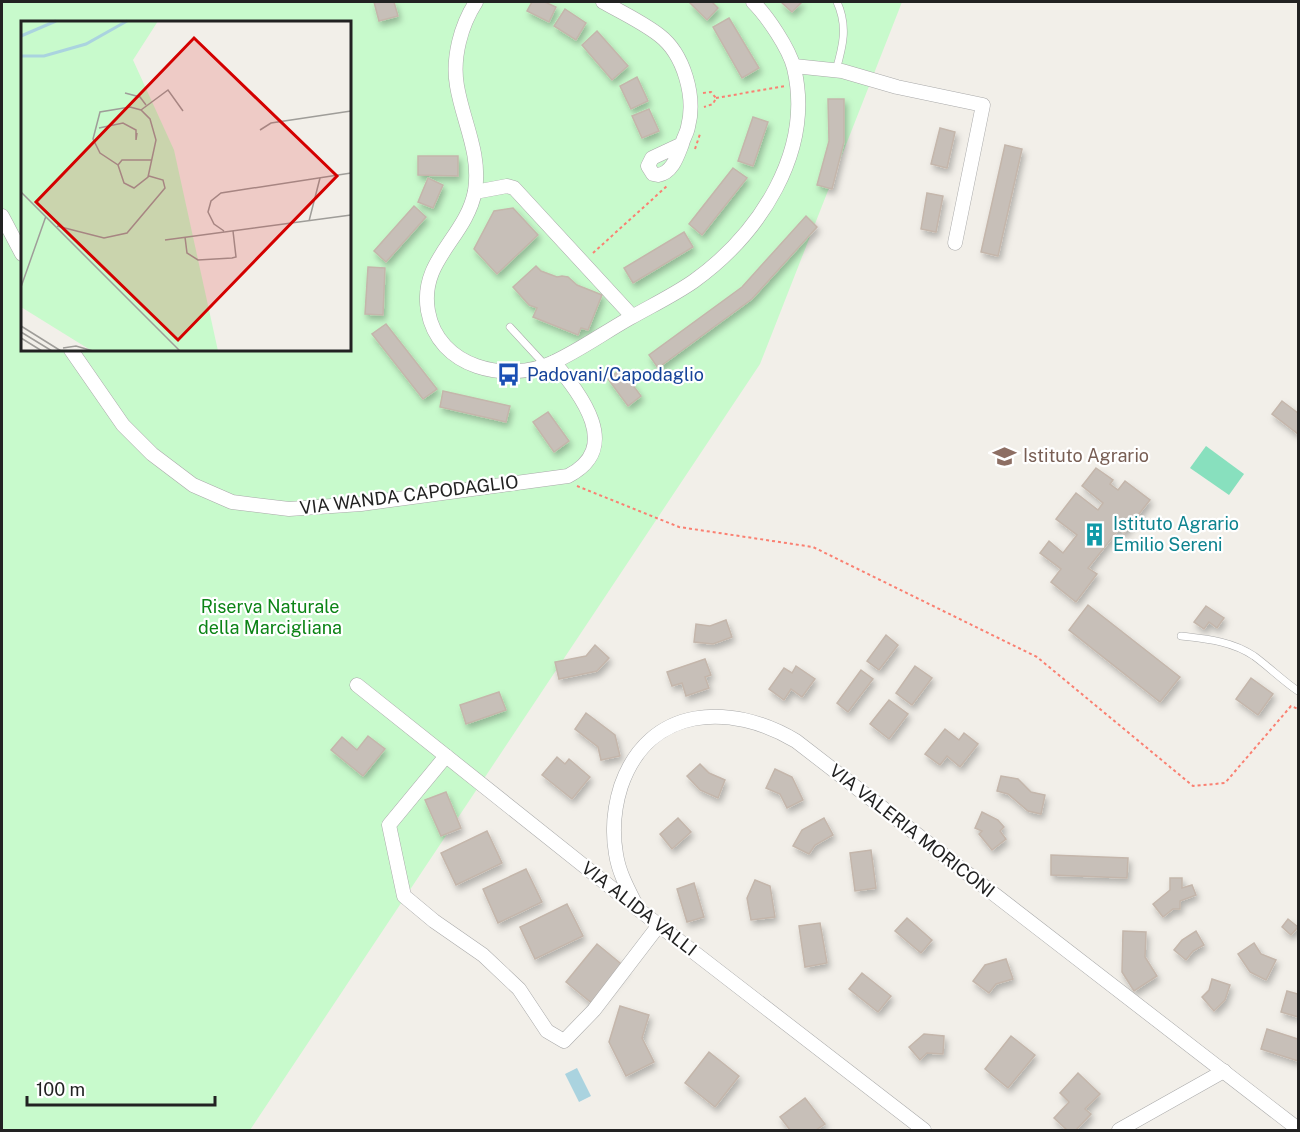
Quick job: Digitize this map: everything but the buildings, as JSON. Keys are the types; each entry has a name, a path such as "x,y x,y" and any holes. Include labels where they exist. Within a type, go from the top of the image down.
{"street":[{"path":"476,2 462,33 455,74 474,151 475,192 463,222 439,257 429,278 428,309 434,332 439,341 455,356 476,367 493,370 513,370 550,363 693,282 731,248 759,216 782,178 793,144 798,103 794,66 779,37 762,11 753,2"},
{"path":"603,2 658,35 670,46 677,57 683,69 691,101 687,149"},
{"path":"794,66 836,70 897,87 983,105 955,243"},
{"path":"475,192 507,186 514,188 632,316"},
{"path":"2,216 8,240 21,253"},
{"name":"VIA WANDA CAPODAGLIO","path":"72,351 123,425 152,454 193,485 232,502 289,509 395,499 568,476 576,472 592,450 594,427 587,406 550,363"},
{"name":"VIA ALIDA VALLI","path":"357,685 638,909 924,1131"},
{"name":"VIA VALERIA MORICONI","path":"638,909 620,871 614,837 616,806 624,776 641,748 663,729 679,722 718,716 758,723 796,741 1299,1129"},
{"path":"446,756 389,825 404,896 434,921 483,955 519,988 547,1031 564,1041 594,1010 659,925"},
{"path":"1119,1131 1224,1071"}],"lane":[{"path":"836,70 844,28 843,15 837,2"},
{"path":"510,327 550,363"},
{"path":"1181,636 1218,640 1237,647 1252,655 1299,691"}],"path":[{"path":"704,107 713,104 717,98 796,84"},
{"path":"701,87 703,116"},
{"path":"703,93 711,92 717,98"},
{"path":"687,149 699,141 701,132"},
{"path":"584,262 669,185"},
{"path":"575,486 679,527 813,547 1036,657 1193,786 1225,783 1291,706 1299,709"}],"green space":[{"name":"Riserva Naturale della Marcigliana","path":"2,2 902,2 760,364 250,1130 2,1130"},
{"path":"1206,446 1244,474 1229,495 1190,468"}],"water":[{"path":"577,1068 591,1096 579,1102 565,1074"}],"place":[{"name":"Padovani/Capodaglio","path":"509,375"},
{"name":"Istituto Agrario","path":"1005,456"},
{"name":"Istituto Agrario Emilio Sereni","path":"1095,534"}]}
